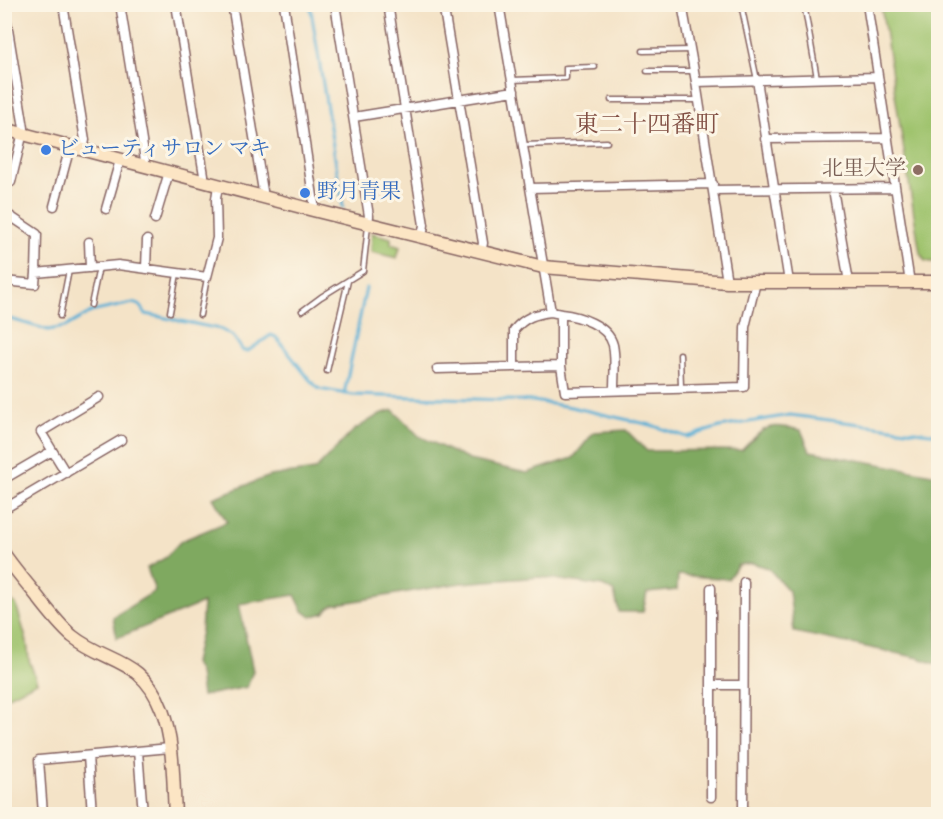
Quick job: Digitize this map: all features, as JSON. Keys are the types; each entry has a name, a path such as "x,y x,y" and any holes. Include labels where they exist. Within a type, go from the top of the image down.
{"street":[{"path":"63,4 86,140 83,150"},
{"path":"120,4 146,160 144,166"},
{"path":"176,4 204,175 203,181"},
{"path":"232,4 263,191 262,197"},
{"path":"284,4 314,203 313,210"},
{"path":"335,4 369,216 368,222"},
{"path":"388,4 424,225 422,236"},
{"path":"443,4 483,243 481,253"},
{"path":"499,4 551,312"},
{"path":"682,4 714,187 727,282"},
{"path":"867,4 910,283"},
{"path":"4,5 24,128 11,182"},
{"path":"696,82 877,76"},
{"path":"757,80 789,282"},
{"path":"354,117 514,92"},
{"path":"4,129 262,197 543,267 727,282 939,282"},
{"path":"765,139 888,138"},
{"path":"54,206 70,147"},
{"path":"106,209 120,160"},
{"path":"155,219 169,172"},
{"path":"36,273 118,266 207,277 217,238 218,185"},
{"path":"530,188 714,187 773,190 895,188"},
{"path":"833,189 849,282"},
{"path":"4,212 38,234 34,284 4,281"},
{"path":"146,269 147,240"},
{"path":"89,242 95,268"},
{"path":"561,314 561,366 565,392 744,387 745,327 756,282"},
{"path":"514,367 514,330 524,319 551,312 576,316 591,322 611,340 614,347 614,389"},
{"path":"438,369 561,366"},
{"path":"66,473 41,432 99,397"},
{"path":"4,510 121,440"},
{"path":"4,480 52,451"},
{"path":"5,557 52,616 68,632 86,645 113,657 139,674 152,690 161,708 170,748 175,814"},
{"path":"743,814 744,582"},
{"path":"711,588 711,797"},
{"path":"711,685 742,685"},
{"path":"43,814 39,760 170,748"},
{"path":"138,751 143,814"},
{"path":"88,756 92,814"}],"lane":[{"path":"741,4 757,80"},
{"path":"804,4 818,79"},
{"path":"644,51 690,50"},
{"path":"512,80 566,78 566,68 595,67"},
{"path":"646,71 694,71"},
{"path":"611,100 699,100"},
{"path":"523,145 607,141"},
{"path":"302,311 363,271 368,222"},
{"path":"91,304 95,268"},
{"path":"60,316 69,270"},
{"path":"170,312 177,273"},
{"path":"200,315 207,277"},
{"path":"327,371 348,280"},
{"path":"680,354 681,387"}],"green space":[{"name":"北里大学","path":"881,5 938,5 938,263 925,261 920,253"},
{"path":"372,233 391,238 391,244 400,247 397,258 371,252"},
{"path":"393,410 419,436 469,460 527,473 573,458 594,432 626,430 647,451 742,450 762,431 767,428 780,427 801,430 810,451 938,475 938,665 919,658 794,632 789,591 768,568 752,563 738,565 728,579 678,575 677,590 647,593 643,612 619,612 614,592 603,586 540,577 461,583 332,605 324,613 311,617 303,611 295,595 239,604 253,671 247,687 202,696 199,673 194,663 201,631 203,603 117,638 113,617 155,591 147,568 165,558 181,541 227,522 213,498 270,476 315,470 354,430 380,414"},
{"path":"5,597 16,604 27,642 29,660 37,682 5,698"}],"waterway":[{"path":"310,4 343,207"},
{"path":"344,394 366,288"},
{"path":"4,317 48,330 65,327 91,312 133,303 139,305 146,314 220,329 233,336 243,351 248,351 271,335 276,337 319,389 353,395 533,401 651,425 687,437 720,427 790,415 938,434"}],"place":[{"name":"ビューティサロン マキ","path":"46,150"},
{"name":"北里大学","path":"918,170"},
{"name":"野月青果","path":"305,193"}],"district":[{"name":"東二十四番町","path":"647,126"}]}
